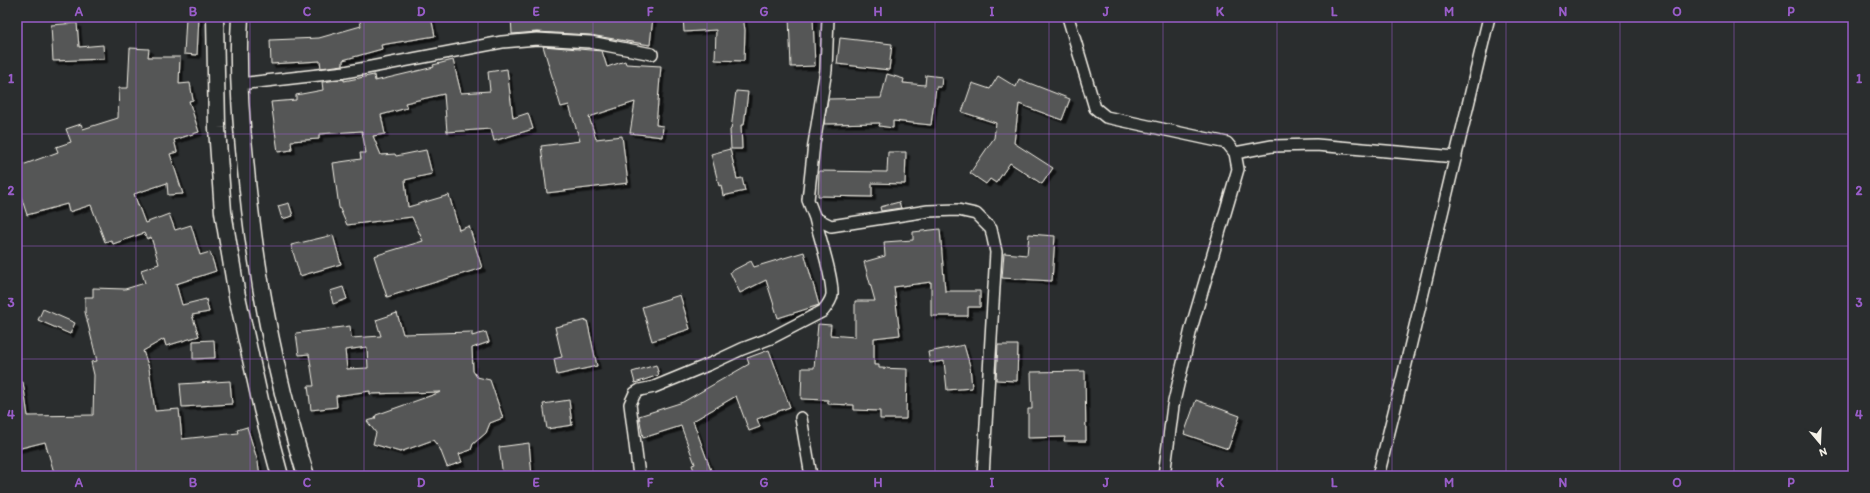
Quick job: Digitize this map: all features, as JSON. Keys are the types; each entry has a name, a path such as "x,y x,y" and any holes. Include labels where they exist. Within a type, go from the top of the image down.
{"main road":[{"path":"215,17 217,121 223,212 237,296 262,410 280,476"},
{"path":"240,17 239,84 250,218 262,296 283,395 306,476"}],"street":[{"path":"639,476 630,404 635,393 640,390 654,387 771,338 823,310 828,305 832,295 830,278 815,218 808,200 814,144 826,70 828,17"},
{"path":"1068,17 1095,108 1106,117 1227,143 1235,153 1238,169 1191,329 1173,406 1164,476"},
{"path":"1378,476 1489,17"},
{"path":"239,84 344,72 502,42 537,38 590,42 652,54"},
{"path":"1235,153 1272,146 1316,145 1456,157"},
{"path":"815,218 831,226 928,211 958,210 976,214 991,229 996,252 983,476"},
{"path":"801,418 811,476"}],"building":[{"path":"186,17 199,17 197,55 184,54"},
{"path":"359,17 431,17 435,36 381,45 382,49 343,60 343,65 321,68 320,61 271,64 270,40 319,38 361,26"},
{"path":"511,17 653,17 650,45 590,35 537,32 512,34"},
{"path":"683,17 743,17 745,30 744,61 715,60 716,30 684,32"},
{"path":"789,17 813,17 815,66 791,67"},
{"path":"77,23 79,47 103,45 104,59 53,61 51,25"},
{"path":"840,38 892,44 889,70 837,64"},
{"path":"543,46 602,51 607,67 625,61 626,64 661,66 656,125 663,126 662,137 630,133 635,102 589,117 596,139 622,136 628,183 547,193 541,146 580,141 569,105 561,107"},
{"path":"130,48 149,49 148,57 180,57 179,84 190,83 193,100 189,101 199,132 174,140 177,152 170,154 183,194 168,195 167,183 134,194 145,223 169,214 175,230 191,225 200,255 210,252 216,271 176,284 182,305 206,299 209,312 192,315 199,336 166,346 164,339 143,351 149,368 155,411 179,409 182,439 238,433 237,430 247,427 258,462 260,476 55,476 45,442 17,449 17,382 23,382 28,416 93,415 94,375 91,362 97,361 85,312 85,297 93,297 93,288 125,289 145,283 141,270 159,264 151,237 147,239 144,233 113,244 111,240 105,242 91,205 69,212 67,204 27,215 17,184 17,167 58,152 56,147 71,142 66,129 81,124 83,129 118,118 119,88 128,88"},
{"path":"453,60 461,93 490,91 488,72 507,69 513,118 528,113 533,129 494,141 491,129 447,132 444,94 405,103 407,108 381,115 385,134 373,136 381,155 395,154 396,156 426,150 432,174 405,180 408,207 449,195 459,230 469,226 482,268 387,297 374,256 423,241 412,217 347,225 339,207 333,163 361,159 360,153 366,153 362,131 319,134 319,139 291,141 292,150 278,152 271,102 296,100 296,95 323,90 322,82 344,79 344,81 374,75 375,81 434,67 433,65"},
{"path":"887,74 904,79 903,83 925,85 926,75 942,77 941,87 936,87 931,125 893,121 893,128 879,126 880,123 824,124 828,99 881,98"},
{"path":"998,76 1016,87 1019,79 1070,99 1062,120 1019,104 1014,143 1053,168 1042,184 1010,163 996,183 990,179 986,184 970,173 994,138 996,123 962,112 972,83 990,89"},
{"path":"736,91 748,92 744,125 741,125 742,149 731,149 730,130"},
{"path":"730,149 737,179 742,178 745,191 723,196 711,154"},
{"path":"888,152 906,152 905,184 872,183 872,197 818,196 819,171 887,172"},
{"path":"899,202 901,208 881,211 880,207"},
{"path":"289,203 293,216 282,219 278,206"},
{"path":"940,229 945,291 980,291 980,307 968,307 968,316 931,316 931,282 894,287 900,335 874,338 874,365 879,365 879,368 907,369 906,419 880,419 880,411 854,410 854,405 828,404 828,400 801,399 802,368 814,368 818,324 831,325 830,335 855,337 855,301 875,301 864,262 885,256 884,242 913,240 913,232"},
{"path":"1029,234 1055,236 1052,281 1002,278 1004,253 1027,255"},
{"path":"333,235 341,264 300,276 291,245"},
{"path":"804,252 819,305 778,318 766,280 740,293 730,272 751,261 754,267"},
{"path":"343,287 347,299 333,304 330,291"},
{"path":"680,295 690,329 652,341 642,307"},
{"path":"43,309 75,323 70,334 38,320"},
{"path":"397,313 403,334 472,332 472,336 486,332 489,342 472,348 473,371 477,377 490,380 503,418 490,423 486,433 473,444 471,450 459,454 462,462 447,467 440,449 433,440 400,452 373,444 376,433 367,421 375,419 376,415 441,392 370,394 370,391 336,396 337,407 311,410 308,386 314,386 309,354 299,355 296,333 350,326 351,338 381,336 376,320","holes":["367,347 368,368 347,369 345,350"]},
{"path":"587,320 597,366 557,375 554,359 562,357 555,327"},
{"path":"214,340 215,358 193,359 193,341"},
{"path":"964,345 970,366 972,388 947,390 944,361 930,363 928,352"},
{"path":"998,345 1018,345 1017,381 996,380"},
{"path":"769,350 790,407 757,419 760,427 749,431 736,396 693,421 713,476 696,476 692,465 695,464 681,426 643,438 639,416 683,402 749,364 747,358"},
{"path":"656,365 659,375 635,383 632,372"},
{"path":"1085,371 1086,441 1064,441 1065,437 1028,438 1028,409 1032,409 1031,372"},
{"path":"230,381 232,404 182,407 180,384"},
{"path":"569,400 572,425 547,429 543,404"},
{"path":"1196,400 1240,416 1228,449 1184,434"},
{"path":"529,443 532,476 503,476 499,447"}]}
